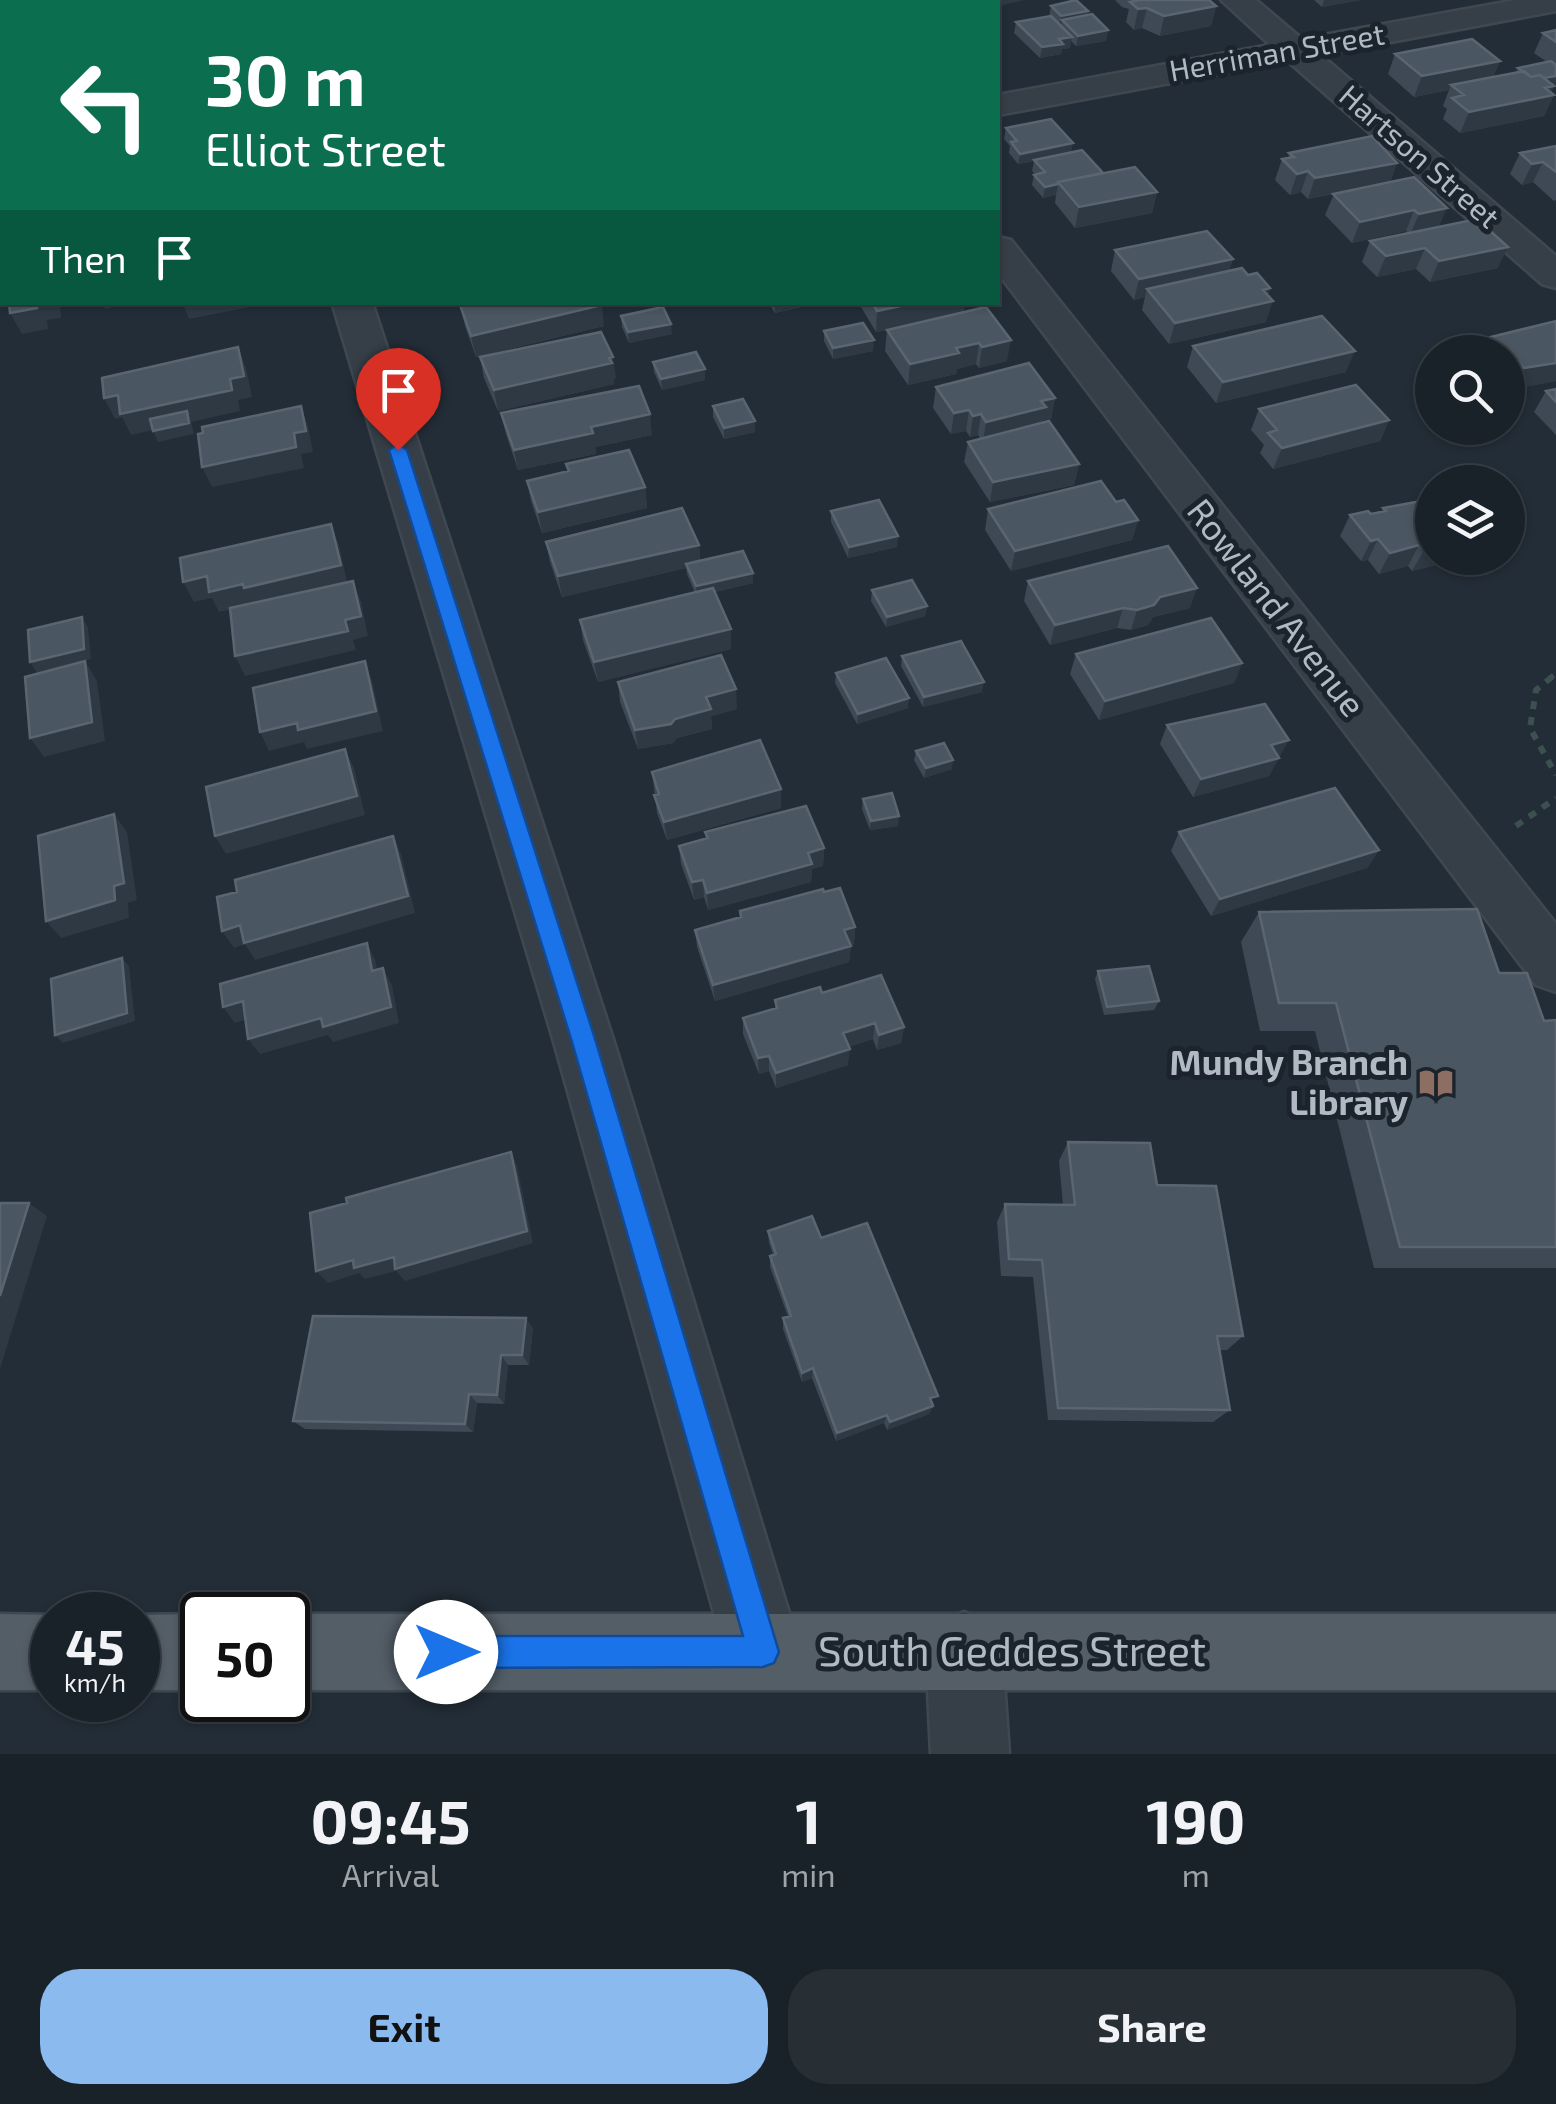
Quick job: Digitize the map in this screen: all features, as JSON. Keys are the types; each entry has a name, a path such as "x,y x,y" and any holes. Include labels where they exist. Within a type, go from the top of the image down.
{"main road":[{"path":"0,1652 30,1652"},
{"name":"South Geddes Street","path":"310,1652 1556,1652"}],"street":[{"name":"Hartson Street","path":"1237,0 1556,276"},
{"name":"Herriman Street","path":"1000,104 1556,2"},
{"name":"Rowland Avenue","path":"1000,251 1556,967"},
{"path":"353,305 578,1023 763,1652"},
{"path":"964,1650 970,1754"}],"path":[{"path":"1556,673 1536,690 1530,728 1556,775"}],"building":[{"path":"1076,0 1088,11 1061,16 1051,6"},
{"path":"1209,0 1216,6 1164,16 1147,8 1138,9 1130,2"},
{"path":"1092,14 1108,30 1078,36 1062,20"},
{"path":"1051,16 1072,37 1059,39 1063,44 1042,47 1016,22"},
{"path":"1556,30 1556,42 1543,33"},
{"path":"1472,39 1500,61 1422,76 1395,54"},
{"path":"1551,61 1556,65 1556,76 1531,77 1518,68"},
{"path":"1524,71 1531,77 1540,75 1554,86 1545,88 1554,95 1469,112 1452,98 1464,95 1451,85"},
{"path":"1051,119 1073,143 1020,154 1011,142 1017,141 1006,128"},
{"path":"1372,136 1397,163 1315,178 1308,171 1297,174 1282,159 1294,157 1289,153"},
{"path":"1556,146 1556,172 1543,162 1532,164 1520,153"},
{"path":"1082,150 1103,173 1045,187 1034,175 1045,172 1034,160"},
{"path":"1135,167 1157,192 1079,207 1058,182"},
{"path":"1414,177 1447,208 1419,214 1414,210 1360,222 1333,194"},
{"path":"1477,219 1508,247 1439,261 1425,248 1386,256 1370,241"},
{"path":"1207,231 1233,259 1139,279 1115,250"},
{"path":"1242,268 1248,275 1257,273 1270,288 1263,290 1273,301 1175,323 1147,289"},
{"path":"9,305 36,305 37,308 10,313"},
{"path":"460,305 602,305 471,336"},
{"path":"874,305 905,305 877,311"},
{"path":"663,307 671,324 628,332 621,316"},
{"path":"986,307 1011,340 956,348 959,353 910,364 887,330"},
{"path":"1322,316 1355,351 1223,382 1193,346"},
{"path":"1556,321 1556,363 1525,368 1525,335 1499,335"},
{"path":"863,323 874,340 833,348 824,331"},
{"path":"601,332 612,363 494,390 480,357"},
{"path":"238,347 244,376 230,379 232,390 120,414 118,395 104,398 102,378"},
{"path":"696,352 705,369 661,379 653,362"},
{"path":"1029,363 1055,398 1041,401 1046,407 986,422 981,414 973,416 969,410 954,413 936,387"},
{"path":"1356,385 1389,420 1282,448 1268,433 1277,430 1259,409"},
{"path":"639,386 650,414 591,427 593,433 514,450 501,413"},
{"path":"1556,389 1556,402 1546,391"},
{"path":"743,399 755,421 724,428 713,406"},
{"path":"301,406 306,431 294,433 296,447 202,467 198,434 203,433 202,427"},
{"path":"187,411 189,423 153,431 150,419"},
{"path":"1049,421 1079,464 993,482 968,442"},
{"path":"629,450 645,487 538,512 527,481 569,471 566,464"},
{"path":"1101,481 1116,502 1124,500 1138,520 1015,551 988,509"},
{"path":"879,500 898,536 849,547 831,511"},
{"path":"1415,502 1415,546 1390,553 1378,539 1371,541 1350,515 1386,511 1383,508"},
{"path":"682,508 699,545 558,576 546,542"},
{"path":"331,524 341,565 244,588 243,584 209,592 207,576 183,582 180,558"},
{"path":"1168,546 1197,588 1160,597 1154,605 1137,610 1123,608 1055,625 1028,581"},
{"path":"743,551 753,573 696,586 686,564"},
{"path":"912,580 927,606 887,617 872,590"},
{"path":"353,581 361,616 345,620 348,631 235,656 230,608"},
{"path":"713,588 731,629 594,662 580,620"},
{"path":"82,617 84,649 30,662 28,630"},
{"path":"1211,618 1242,663 1105,701 1076,654"},
{"path":"961,641 984,682 924,697 902,656"},
{"path":"721,655 736,689 706,697 711,709 675,719 671,724 635,730 618,682"},
{"path":"886,658 909,698 858,714 836,673"},
{"path":"85,661 92,722 30,738 25,677"},
{"path":"365,661 376,711 298,730 297,723 260,732 253,688"},
{"path":"1265,704 1289,740 1271,745 1279,758 1201,779 1167,725"},
{"path":"760,740 781,789 664,822 654,795 659,794 652,772"},
{"path":"944,743 953,760 926,768 916,751"},
{"path":"345,749 357,796 215,836 206,787"},
{"path":"1335,788 1379,850 1220,899 1179,832"},
{"path":"892,793 899,816 871,821 863,799"},
{"path":"806,806 824,848 808,853 812,864 707,893 703,880 692,882 679,846 708,838 705,832"},
{"path":"114,814 124,883 114,886 115,900 46,921 38,836"},
{"path":"393,836 408,896 244,943 240,925 222,931 217,897 237,892 235,880"},
{"path":"840,888 855,927 844,930 851,946 713,985 695,930 741,917 740,911"},
{"name":"Mundy Branch Library","path":"1477,909 1499,973 1527,973 1544,1021 1556,1020 1556,1247 1400,1247 1336,1003 1279,1003 1259,912"},
{"path":"367,943 372,971 383,968 391,1007 323,1027 321,1018 248,1039 243,1001 223,1007 220,984"},
{"path":"122,958 127,1013 55,1035 51,979"},
{"path":"1149,966 1159,1001 1107,1007 1098,971"},
{"path":"881,975 904,1027 879,1035 875,1023 843,1033 850,1049 776,1073 769,1056 758,1058 743,1018 777,1008 775,1000 820,987 822,993"},
{"path":"1068,1142 1150,1143 1157,1185 1216,1186 1243,1336 1217,1336 1230,1410 1058,1408 1042,1260 1009,1259 1005,1204 1075,1205"},
{"path":"511,1152 527,1231 395,1269 394,1257 354,1268 353,1260 316,1271 310,1213 347,1203 346,1198"},
{"path":"0,1203 29,1203 0,1296"},
{"path":"812,1216 821,1238 867,1223 938,1396 930,1398 933,1406 890,1422 887,1415 837,1433 813,1368 802,1373 783,1318 791,1316 770,1256 776,1254 768,1231"},
{"path":"313,1316 526,1318 522,1355 501,1355 497,1395 469,1394 465,1424 293,1421"}],"place":[{"name":"Mundy Branch Library","path":"1436,1083"}],"route":[{"path":"398,450 584,1042 763,1652 446,1652"}]}
